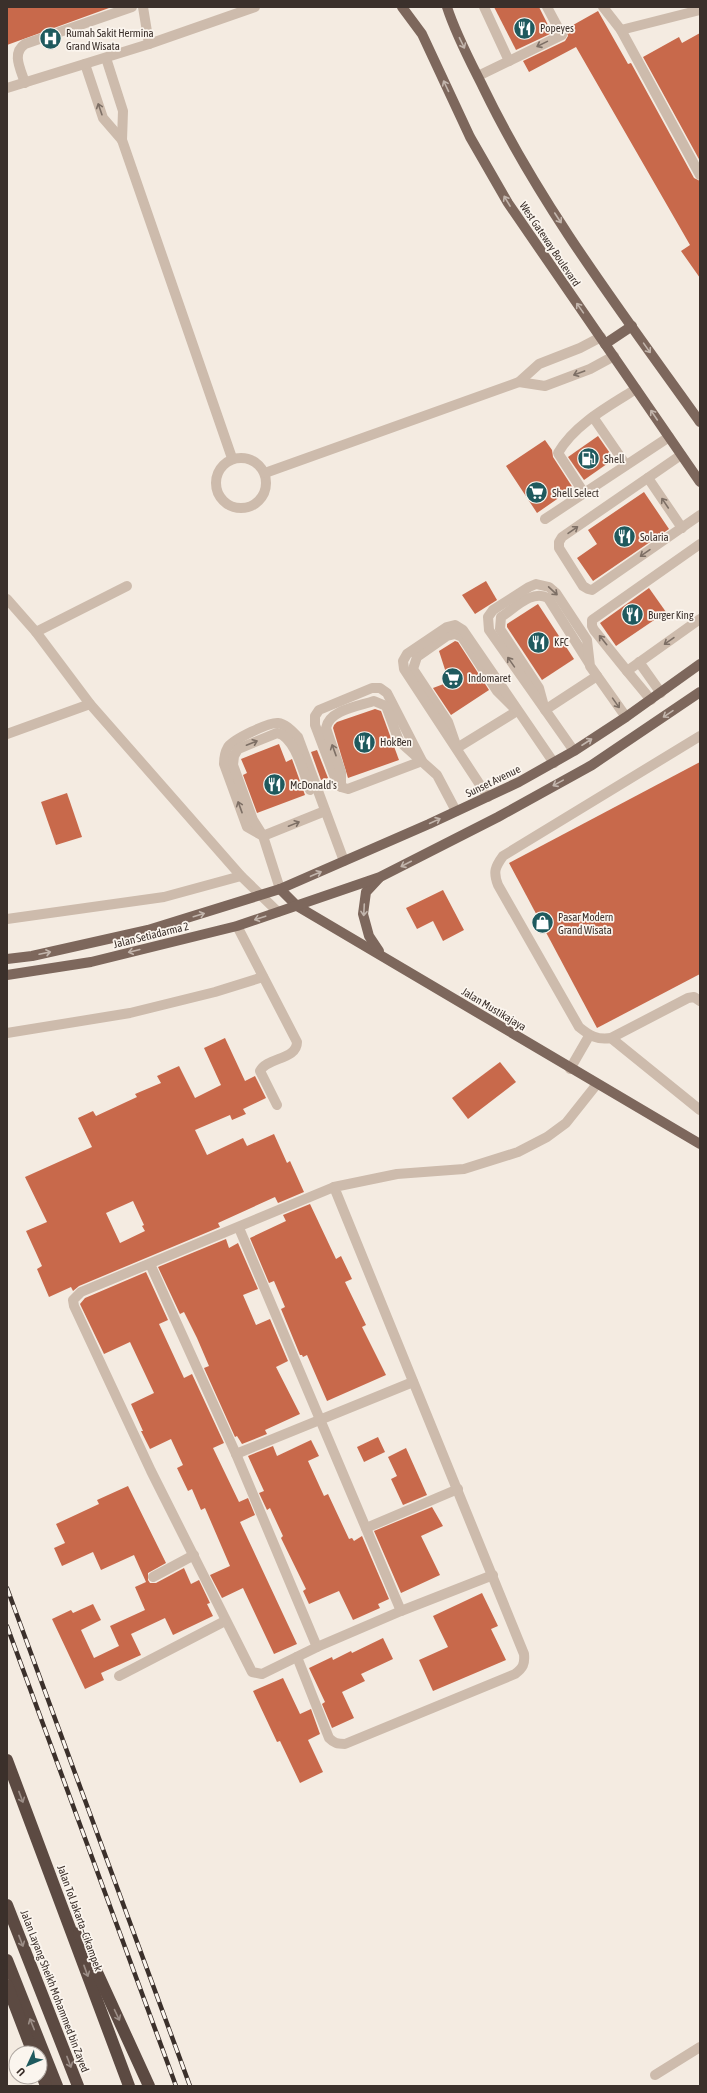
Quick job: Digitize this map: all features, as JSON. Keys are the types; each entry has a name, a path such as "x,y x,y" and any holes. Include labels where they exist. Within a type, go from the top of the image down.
{"highway":[{"name":"Jalan Tol Jakarta–Cikampek","path":"7,1760 129,2086"},
{"path":"37,1839 149,2086"},
{"name":"Jalan Layang Sheikh Mohammed bin Zayed","path":"7,1905 78,2086"},
{"path":"7,1960 57,2086"},
{"path":"7,1985 30,2045"}],"main road":[{"name":"West Gateway Boulevard","path":"402,7 422,34 470,137 508,203 700,482"},
{"name":"West Gateway Boulevard","path":"447,7 453,26 501,124 537,184 576,246 700,422"},
{"path":"603,341 632,326"},
{"name":"Sunset Avenue","path":"280,889 456,812 554,763 626,717 700,664"},
{"path":"297,906 380,877 498,816 592,765 700,692"},
{"path":"380,877 366,892 363,914 368,936 381,954"},
{"name":"Jalan Setiadarma 2","path":"7,959 32,956 148,930 280,889"},
{"name":"Jalan Mustikajaya","path":"280,889 297,906 381,954 570,1069 700,1144"},
{"name":"Jalan Setiadarma 2","path":"7,975 91,962 237,926 297,906"}],"street":[{"path":"24,83 17,57 19,48 25,44 132,7"},
{"path":"143,7 149,44"},
{"path":"484,7 509,61"},
{"path":"478,76 562,35 547,7"},
{"path":"603,7 621,30 700,175"},
{"path":"7,88 106,58 251,9"},
{"path":"621,30 700,10"},
{"path":"106,58 123,111 122,140 232,458"},
{"path":"85,64 103,118 122,140"},
{"path":"265,473 519,382 539,364 603,341"},
{"path":"519,382 545,386 590,369 614,356"},
{"path":"584,493 558,453 567,440 593,417 636,389"},
{"path":"593,417 626,465"},
{"path":"545,519 669,437"},
{"path":"681,455 562,537 559,542 559,548 583,586 588,590 592,590 700,515"},
{"path":"246,457 258,463 265,473 267,488 259,502 246,508 231,506 220,496 216,482 220,467 232,458 246,457"},
{"path":"648,478 682,528"},
{"path":"651,700 594,630 592,620 700,544"},
{"path":"574,750 489,630 488,617 492,610 536,584 549,587 556,593 587,640 590,666 626,717"},
{"path":"36,632 126,586"},
{"path":"7,598 36,632 90,704 241,876 278,912"},
{"path":"627,671 700,619"},
{"path":"488,797 404,669 403,661 407,654 447,627 455,625 462,630 554,763"},
{"path":"639,662 661,692"},
{"path":"545,710 597,676"},
{"path":"422,761 348,788 341,787 337,783 315,725 315,716 319,710 372,688 380,688 387,693 422,761 437,776 456,812"},
{"path":"7,734 90,704"},
{"path":"457,748 517,711"},
{"path":"280,889 263,836 247,827 224,764 225,754 229,746 239,738 273,723 280,723 289,728 298,737 344,861"},
{"path":"700,736 502,856 496,865 494,874 498,885 579,1027 590,1036 600,1040 612,1038 688,998 694,997 700,1001"},
{"path":"263,836 325,811"},
{"path":"7,919 164,897 241,876"},
{"path":"237,926 297,1042 297,1047 294,1051 266,1064 260,1071 278,1105"},
{"path":"7,1033 130,1013 215,992 263,977"},
{"path":"570,1069 590,1036"},
{"path":"612,1038 700,1110"},
{"path":"493,1575 401,1611 317,1647 262,1674 252,1672 225,1621 194,1555 151,1471 74,1306 74,1300 81,1292 334,1188 397,1174 464,1169 518,1152 547,1138 566,1123 597,1084"},
{"path":"297,1657 329,1738 333,1743 338,1744 345,1744 508,1677 521,1670 525,1662 524,1654 493,1575 334,1188"},
{"path":"239,1228 401,1611"},
{"path":"150,1264 236,1454 317,1647"},
{"path":"236,1454 413,1382"},
{"path":"366,1528 458,1489"},
{"path":"153,1577 194,1555"},
{"path":"119,1676 225,1621"},
{"path":"655,2075 700,2047"}],"building":[{"path":"7,7 109,7 109,8 7,45"},
{"name":"Popeyes","path":"494,7 539,7 552,33 516,50"},
{"path":"598,11 628,64 631,63 694,178 700,181 700,278 681,251 690,245 576,47 529,72 523,61 565,41 568,36 566,29"},
{"path":"700,33 700,161 643,57 679,37 682,43"},
{"name":"Shell","path":"598,436 614,459 584,480 568,457"},
{"path":"545,440 552,450 553,457 573,488 537,513 506,466"},
{"name":"Solaria","path":"644,492 669,529 593,581 577,558 597,544 588,530"},
{"path":"486,581 497,600 475,614 462,595"},
{"name":"Burger King","path":"649,588 666,612 616,646 600,623"},
{"name":"KFC","path":"538,604 574,659 542,680 507,627 507,624"},
{"name":"Indomaret","path":"455,641 458,642 489,690 451,715 433,688 449,682 439,651"},
{"name":"HokBen","path":"375,709 381,711 399,760 348,778 333,728 334,725 337,722"},
{"name":"McDonald's","path":"279,744 286,762 292,759 305,795 257,813 243,775 247,773 241,759"},
{"path":"317,750 328,778 321,780 311,752"},
{"path":"700,762 700,974 597,1028 509,863"},
{"path":"67,793 82,837 56,845 41,802"},
{"path":"443,890 464,930 443,941 433,921 417,929 406,908"},
{"path":"225,1038 245,1081 255,1076 266,1098 243,1109 246,1114 232,1120 230,1115 195,1130 207,1155 243,1138 247,1146 274,1134 287,1163 290,1161 304,1192 278,1203 275,1197 218,1223 220,1227 79,1286 73,1291 71,1287 49,1297 37,1269 42,1266 26,1231 47,1222 25,1177 92,1147 78,1118 93,1111 96,1116 137,1097 135,1094 161,1083 157,1076 179,1066 195,1098 221,1085 204,1048","holes":["133,1201 144,1225 142,1226 145,1231 120,1243 106,1213"]},
{"path":"500,1062 516,1082 468,1119 452,1098"},
{"path":"310,1204 336,1259 341,1256 352,1279 345,1282 366,1325 362,1327 386,1375 327,1401 307,1355 303,1357 300,1355 281,1309 285,1307 274,1281 269,1283 250,1238 286,1221 283,1215"},
{"path":"226,1239 229,1248 238,1243 258,1289 243,1295 256,1325 270,1319 288,1361 276,1367 300,1414 265,1430 267,1434 242,1444 237,1436 235,1437 204,1368 209,1366 197,1338 184,1312 180,1314 158,1267"},
{"path":"146,1272 168,1320 159,1324 184,1378 192,1374 224,1443 213,1448 239,1502 248,1498 255,1515 240,1522 297,1644 274,1654 243,1588 222,1598 210,1575 230,1566 205,1508 201,1510 192,1489 188,1491 177,1468 183,1465 171,1439 150,1449 141,1431 143,1431 131,1404 154,1393 130,1342 104,1354 80,1304 85,1298"},
{"path":"378,1437 385,1452 364,1462 357,1447"},
{"path":"311,1440 319,1456 308,1461 324,1496 328,1494 349,1539 352,1538 354,1541 362,1536 389,1599 378,1604 380,1608 353,1620 339,1591 309,1604 303,1591 306,1589 281,1538 283,1536 270,1508 267,1510 259,1493 264,1491 248,1456 273,1446 277,1456"},
{"path":"406,1448 427,1495 403,1505 391,1479 397,1476 388,1457"},
{"path":"128,1486 166,1563 148,1573 148,1580 150,1583 156,1583 184,1568 191,1584 199,1580 210,1603 207,1604 213,1616 173,1635 165,1618 131,1634 141,1655 101,1673 104,1680 85,1689 52,1619 71,1610 73,1613 93,1604 101,1620 81,1630 94,1658 119,1646 110,1626 145,1610 135,1587 146,1582 134,1555 101,1570 93,1552 62,1566 54,1548 65,1543 56,1524 99,1504 97,1500"},
{"path":"432,1507 443,1526 421,1536 440,1575 401,1593 374,1531"},
{"path":"482,1593 498,1626 491,1629 506,1660 433,1691 419,1660 448,1647 433,1616"},
{"path":"383,1638 393,1659 361,1674 365,1681 342,1692 354,1718 332,1728 322,1704 325,1702 309,1668 332,1657 333,1660 351,1651 352,1653"},
{"path":"283,1678 300,1714 311,1709 320,1734 308,1740 323,1772 300,1783 280,1741 277,1742 253,1691"}],"railway":[{"path":"7,1588 190,2086"},
{"path":"7,1626 176,2086"}],"place":[{"name":"Popeyes","path":"524,28"},
{"name":"Rumah Sakit Hermina Grand Wisata","path":"51,39"},
{"name":"Shell","path":"589,459"},
{"name":"Shell Select","path":"536,493"},
{"name":"Solaria","path":"625,537"},
{"name":"Burger King","path":"632,615"},
{"name":"KFC","path":"539,642"},
{"name":"Indomaret","path":"453,678"},
{"name":"HokBen","path":"364,742"},
{"name":"McDonald's","path":"274,785"},
{"name":"Pasar Modern Grand Wisata","path":"542,923"}]}
